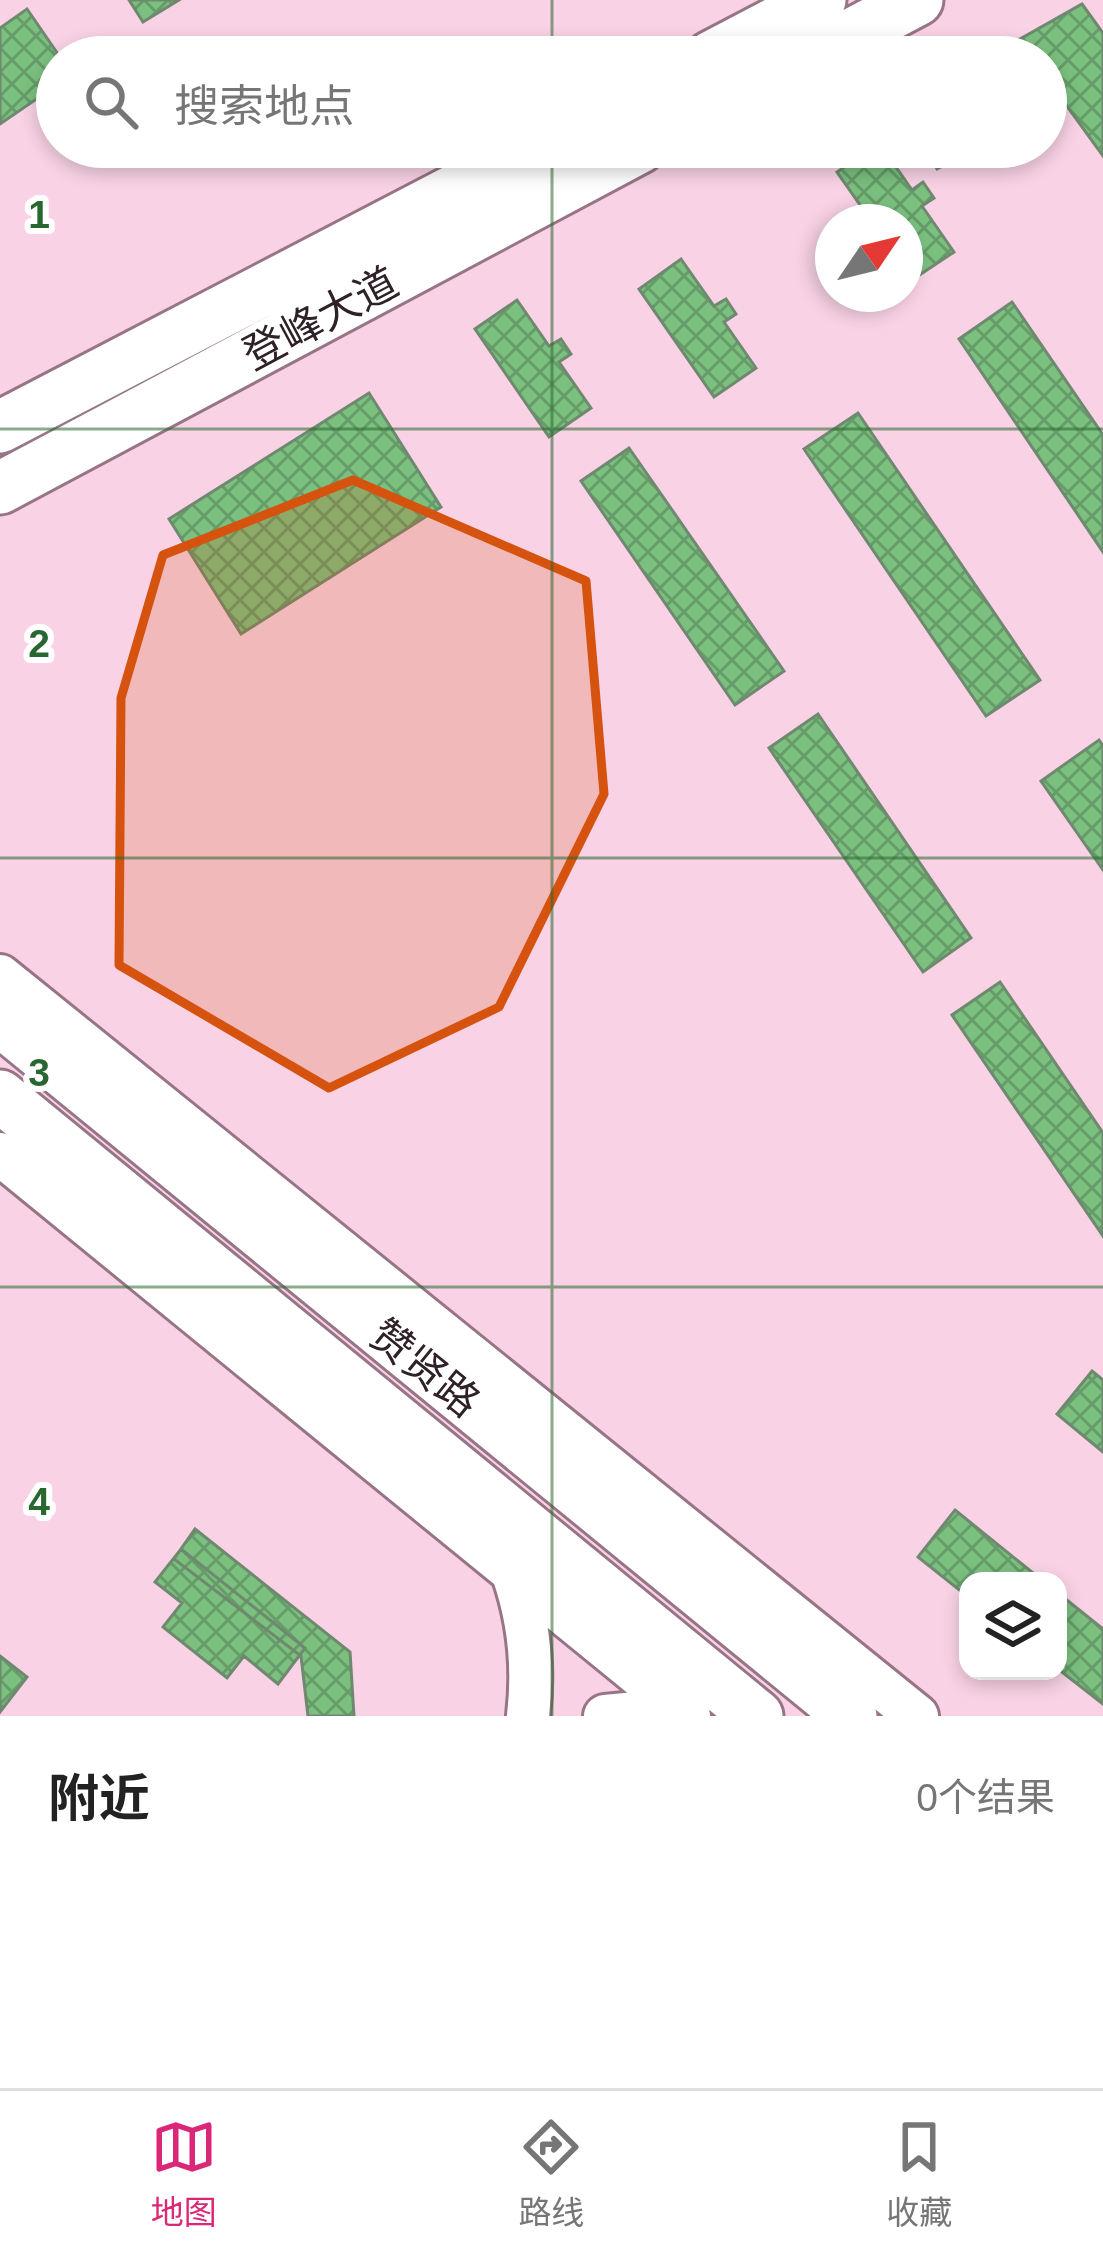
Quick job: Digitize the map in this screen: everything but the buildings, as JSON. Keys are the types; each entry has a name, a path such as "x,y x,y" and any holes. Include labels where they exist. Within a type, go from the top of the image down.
{"main road":[{"path":"751,36 820,0"},
{"path":"849,36 917,0"},
{"name":"登峰大道","path":"0,427 498,168"},
{"name":"登峰大道","path":"0,488 601,168"},
{"name":"赞贤路","path":"0,1020 851,1716"},
{"name":"赞贤路","path":"0,1096 757,1716"}],"street":[{"path":"0,976 917,1716"},
{"path":"0,1154 688,1715"},
{"path":"512,1571 531,1656 528,1716"},
{"path":"605,1716 658,1711 688,1715"}],"highlighted area":[{"path":"353,480 586,581 604,794 499,1007 329,1088 119,965 121,698 163,555"}]}
